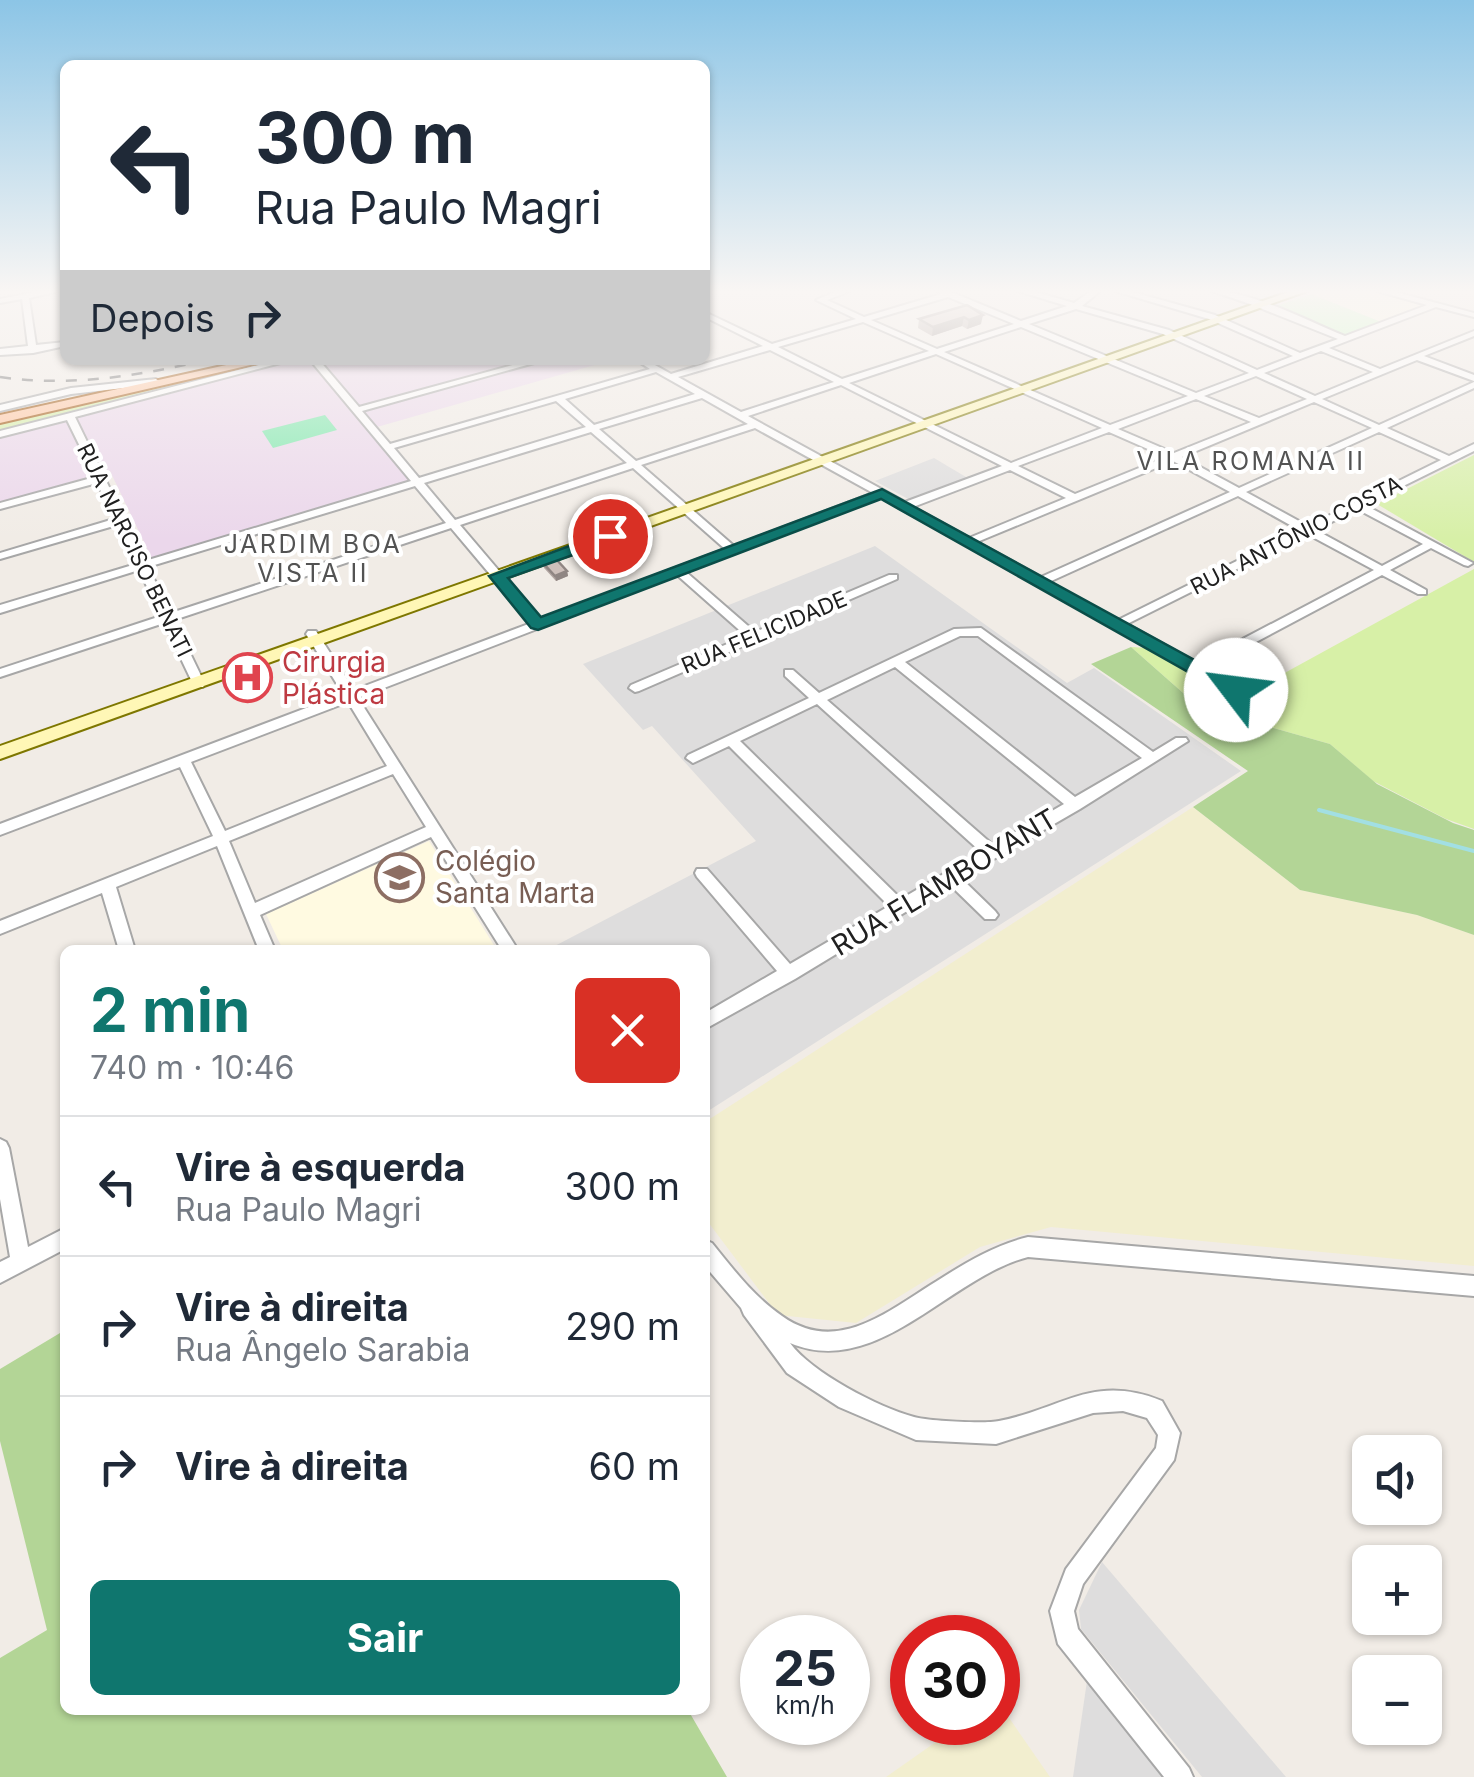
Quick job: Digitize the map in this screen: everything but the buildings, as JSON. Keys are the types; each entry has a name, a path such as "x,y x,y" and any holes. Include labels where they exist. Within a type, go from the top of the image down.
{"main road":[{"path":"184,376 191,374"},
{"path":"0,420 195,374"}],"street":[{"path":"0,434 234,374"},
{"path":"326,374 538,624"},
{"path":"357,410 489,374"},
{"path":"389,447 641,374"},
{"path":"663,374 1236,690"},
{"path":"669,377 679,374"},
{"path":"826,374 1074,498"},
{"path":"740,415 868,374"},
{"path":"986,374 1172,456 1422,592"},
{"path":"0,753 1057,374"},
{"path":"1142,374 1260,422"},
{"path":"906,506 1253,374"},
{"path":"1262,374 1448,459"},
{"path":"968,542 1375,374"},
{"path":"0,408 71,391 156,382"},
{"path":"1040,582 1474,382"},
{"path":"0,609 702,395"},
{"path":"558,398 732,550"},
{"name":"RUA NARCISO BENATI","path":"70,416 196,680"},
{"path":"0,673 757,424"},
{"name":"RUA ANTÔNIO COSTA","path":"1118,624 1474,446"},
{"path":"0,506 100,478"},
{"path":"0,830 882,493"},
{"path":"1356,505 1468,563"},
{"path":"0,556 120,521"},
{"path":"1198,668 1431,544"},
{"path":"679,570 754,636"},
{"name":"RUA FELICIDADE","path":"635,688 892,577"},
{"path":"693,758 969,630 981,632 1152,758"},
{"path":"314,638 507,945"},
{"path":"896,661 1075,804"},
{"path":"789,673 992,854"},
{"path":"0,742 196,680"},
{"path":"731,740 900,908"},
{"name":"RUA FLAMBOYANT","path":"710,1019 1181,741"},
{"path":"183,760 221,838 265,945"},
{"path":"0,928 396,768"},
{"path":"252,912 435,829"},
{"path":"702,873 790,974"},
{"path":"952,878 990,915"},
{"path":"107,884 125,945"},
{"path":"0,1148 21,1262"},
{"path":"0,1273 60,1241"},
{"path":"751,1308 791,1334 832,1342 852,1340 997,1257 1028,1247 1474,1286"},
{"path":"710,1256 794,1366 847,1399 916,1429 996,1433 1093,1402 1122,1400 1154,1409 1169,1433 1166,1452 1074,1577 1062,1611 1067,1634 1180,1777"}],"shaded area":[{"path":"239,374 563,374 370,429 412,480 152,559 110,471 0,502 0,434"},
{"path":"934,458 971,480 912,501 875,481"},
{"path":"875,546 1067,683 1094,668 1241,771 710,1110 710,945 557,945 756,841 652,726 643,730 583,664"},
{"path":"1193,807 1300,890 1417,915 1474,935 1474,1266 1051,1227 980,1247 856,1323 778,1315 710,1225 710,1119"},
{"name":"Colégio Santa Marta","path":"429,841 494,945 281,945 266,914"},
{"path":"1102,1562 1286,1777 1202,1777 1081,1629 1079,1610"},
{"path":"1087,1681 1164,1777 1073,1777"},
{"path":"1020,1734 1050,1777 886,1777 932,1745 1020,1745"}],"green space":[{"path":"210,374 237,374 0,432 0,422"},
{"path":"325,415 337,430 273,448 262,431"},
{"path":"1474,455 1474,562 1377,504"},
{"path":"1474,569 1474,829 1373,781 1330,744 1199,707 1131,647 1148,648 1231,696 1252,691"},
{"path":"1131,647 1199,707 1330,744 1377,784 1474,830 1474,935 1417,915 1300,890 1193,807 1248,771 1091,664"},
{"path":"60,1333 60,1715 691,1715 727,1777 0,1777 0,1658 47,1630 0,1441 0,1369"}],"waterway":[{"path":"1319,810 1474,851"}],"railway":[{"path":"0,377 53,381 134,374"}],"place":[{"name":"Cirurgia Plástica","path":"247,678"},
{"name":"Colégio Santa Marta","path":"400,877"}],"district":[{"name":"VILA ROMANA II","path":"1251,461"},
{"name":"JARDIM BOA VISTA II","path":"313,558"}],"route":[{"path":"610,536 497,576 538,624 882,493 1236,690"}]}
